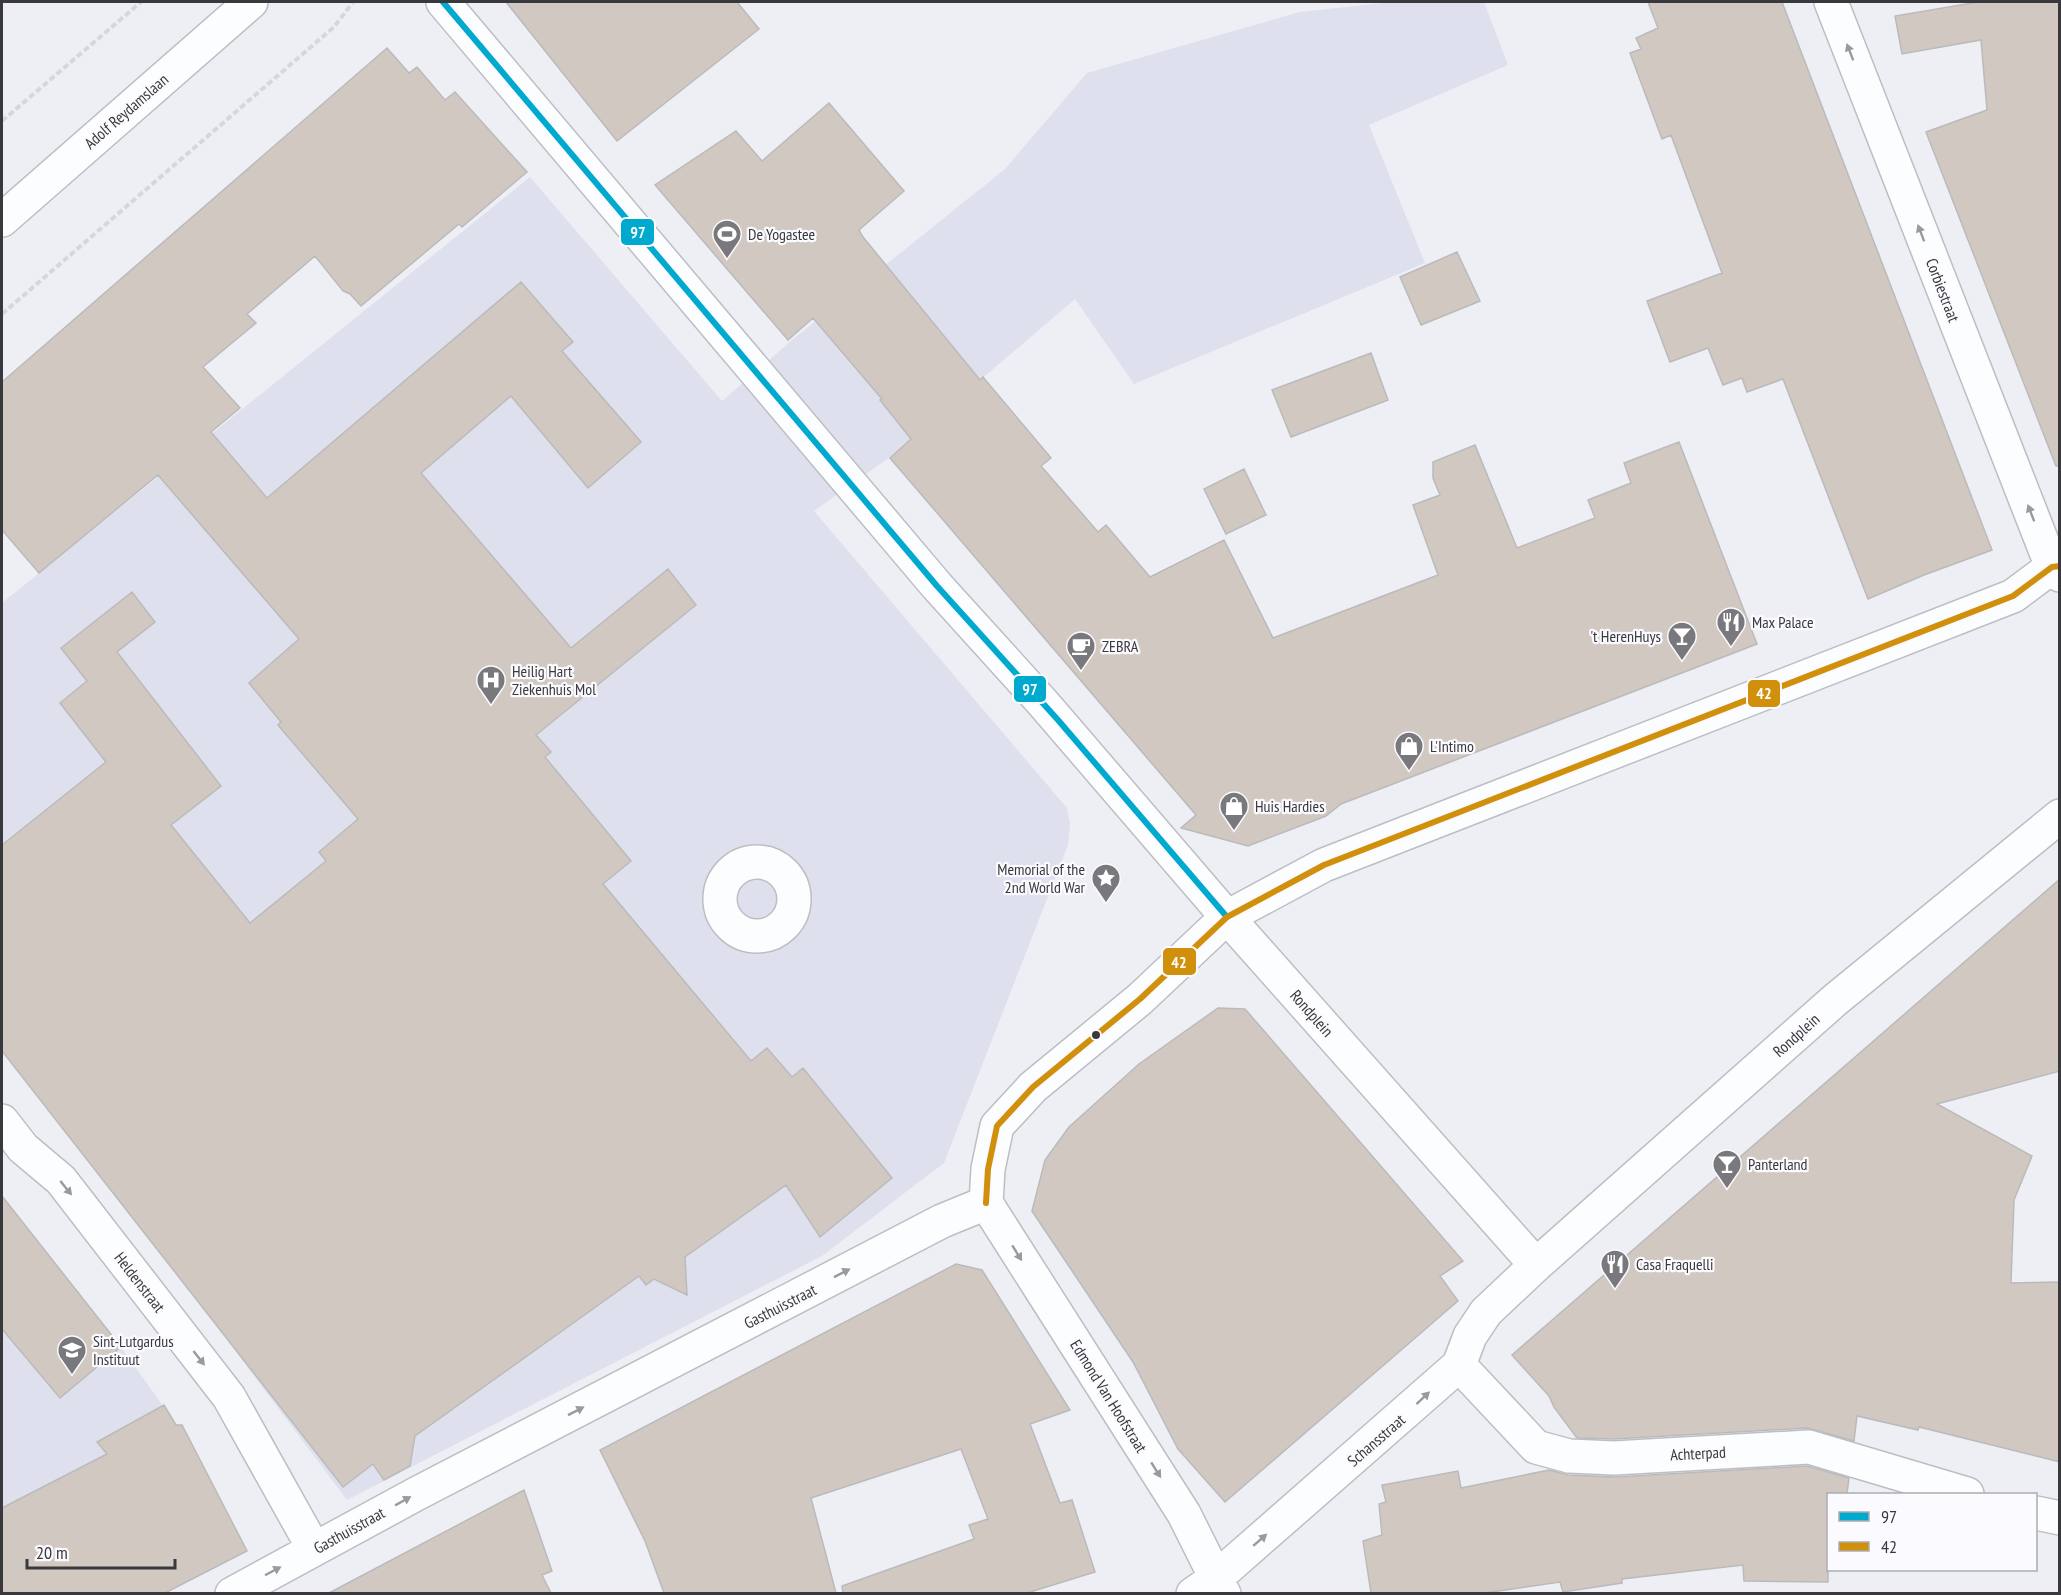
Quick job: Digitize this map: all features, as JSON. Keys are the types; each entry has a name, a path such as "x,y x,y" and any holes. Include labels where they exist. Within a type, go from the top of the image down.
{"street":[{"name":"Adolf Reydamslaan","path":"2,220 252,2"},
{"name":"Rondplein","path":"443,2 937,586 1043,703 1227,917 1536,1265 1835,1000 2060,816"},
{"name":"Corbiestraat","path":"1831,2 2057,569"},
{"path":"986,1203 988,1169 997,1126 1042,1079 1140,999 1227,917 1324,865 2013,596 2057,569"},
{"name":"Heldenstraat","path":"2,1121 23,1148 61,1180 229,1397 314,1549"},
{"name":"Gasthuisstraat","path":"232,1593 416,1494 932,1227 986,1203"},
{"name":"Edmond Van Hoofstraat","path":"986,1203 1184,1514 1211,1588"},
{"name":"Schansstraat","path":"1211,1588 1459,1365 1470,1336 1486,1312 1536,1265"},
{"name":"Achterpad","path":"1459,1365 1536,1447 1569,1456 1614,1458 1809,1447 1964,1493"},
{"path":"2037,1513 2060,1518"}],"path":[{"path":"2,121 141,2"},
{"path":"2,314 334,27 353,2"}],"shaded area":[{"name":"Heilig Hart Ziekenhuis Mol","path":"1392,2 1484,2 1508,65 1369,125 1425,263 1134,384 1075,299 890,457 814,511 1067,808 1070,824 1068,845 944,1163 822,1256 347,1500 191,1292 2,1051 2,603 530,177 722,401 792,340 1005,169 1087,73 1300,12"},
{"name":"Sint-Lutgardus Instituut","path":"2,1196 121,1347 176,1424 182,1425 247,1551 165,1593 2,1593"}],"building":[{"path":"506,2 737,2 759,29 617,141"},
{"path":"1648,2 1782,2 1992,550 1868,599 1783,379 1747,392 1742,378 1723,385 1708,348 1670,362 1647,301 1722,273 1671,135 1662,139 1630,53 1641,49 1636,38 1658,28"},
{"path":"1978,2 2060,2 2060,466 2056,466 1926,132 1987,110 1981,40 1902,54 1895,16"},
{"path":"387,48 409,73 417,67 445,100 455,92 527,172 462,227 459,224 361,306 350,294 343,291 315,256 247,314 256,323 203,367 240,408 211,432 267,498 521,282 573,342 562,351 641,442 588,488 511,396 421,473 571,648 668,569 696,605 536,735 551,752 545,757 631,861 603,884 751,1061 767,1048 792,1077 803,1068 892,1178 820,1237 786,1185 685,1257 687,1295 654,1279 646,1285 639,1276 415,1436 410,1466 384,1480 373,1464 343,1487 2,1051 2,845 106,762 60,703 87,681 61,648 132,592 155,622 117,652 221,786 171,825 250,923 326,861 319,852 358,819 278,725 281,722 249,683 299,639 158,475 39,573 2,530 2,382"},
{"path":"829,103 904,191 859,230 863,237 980,380 983,377 1051,458 1041,466 1098,532 1106,525 1150,577 1224,540 1273,638 1438,575 1413,505 1440,495 1433,478 1433,462 1475,445 1517,548 1595,518 1588,500 1631,483 1624,463 1679,442 1757,644 1341,804 1326,816 1248,846 1181,828 1196,815 890,458 911,439 880,400 882,399 813,318 788,340 655,185 736,131 762,161"},
{"path":"1457,252 1480,301 1421,325 1400,277"},
{"path":"1371,353 1388,400 1291,437 1272,390"},
{"path":"1244,469 1266,515 1226,534 1204,489"},
{"path":"2060,879 2060,1071 1937,1104 2032,1156 2014,1200 2011,1283 2060,1282 2060,1462 1919,1427 1918,1430 1857,1416 1854,1441 1808,1428 1614,1439 1577,1438 1554,1407 1549,1396 1512,1355"},
{"path":"1218,1008 1245,1009 1463,1261 1440,1276 1458,1301 1225,1502 1178,1449 1133,1362 1032,1211 1045,1160 1069,1127 1139,1064"},
{"path":"2,1196 121,1347 60,1398 2,1329"},
{"path":"956,1264 982,1270 1070,1410 1030,1424 1060,1503 1072,1500 1095,1572 1027,1593 843,1593 842,1586 974,1539 969,1525 988,1519 961,1449 811,1498 836,1593 664,1593 645,1541 600,1450"},
{"path":"164,1405 176,1425 182,1425 247,1551 165,1593 2,1593 2,1508 107,1454 97,1442"},
{"path":"1807,1466 1849,1478 1847,1493 1827,1493 1828,1582 1744,1581 1743,1565 1622,1579 1622,1583 1563,1592 1560,1582 1485,1593 1371,1593 1363,1541 1382,1535 1379,1504 1386,1502 1382,1485 1458,1471 1461,1488 1549,1470 1568,1475 1615,1477"},
{"path":"524,1490 552,1571 542,1575 551,1593 329,1593"}],"transit line":[{"name":"97","path":"443,2 937,586 1058,720 1227,917"},
{"name":"42","path":"986,1203 988,1169 997,1126 1033,1087 1140,999 1227,917 1324,865 2013,596 2052,567 2060,566"}],"place":[{"name":"De Yogastee","path":"727,260"},
{"name":"Max Palace","path":"1731,648"},
{"name":"'t HerenHuys","path":"1682,662"},
{"name":"ZEBRA","path":"1081,672"},
{"name":"Heilig Hart Ziekenhuis Mol","path":"491,706"},
{"name":"L'Intimo","path":"1409,772"},
{"name":"Huis Hardies","path":"1234,832"},
{"name":"Memorial of the 2nd World War","path":"1106,904"},
{"name":"Panterland","path":"1727,1190"},
{"name":"Casa Fraquelli","path":"1615,1290"},
{"name":"Sint-Lutgardus Instituut","path":"72,1376"}]}
